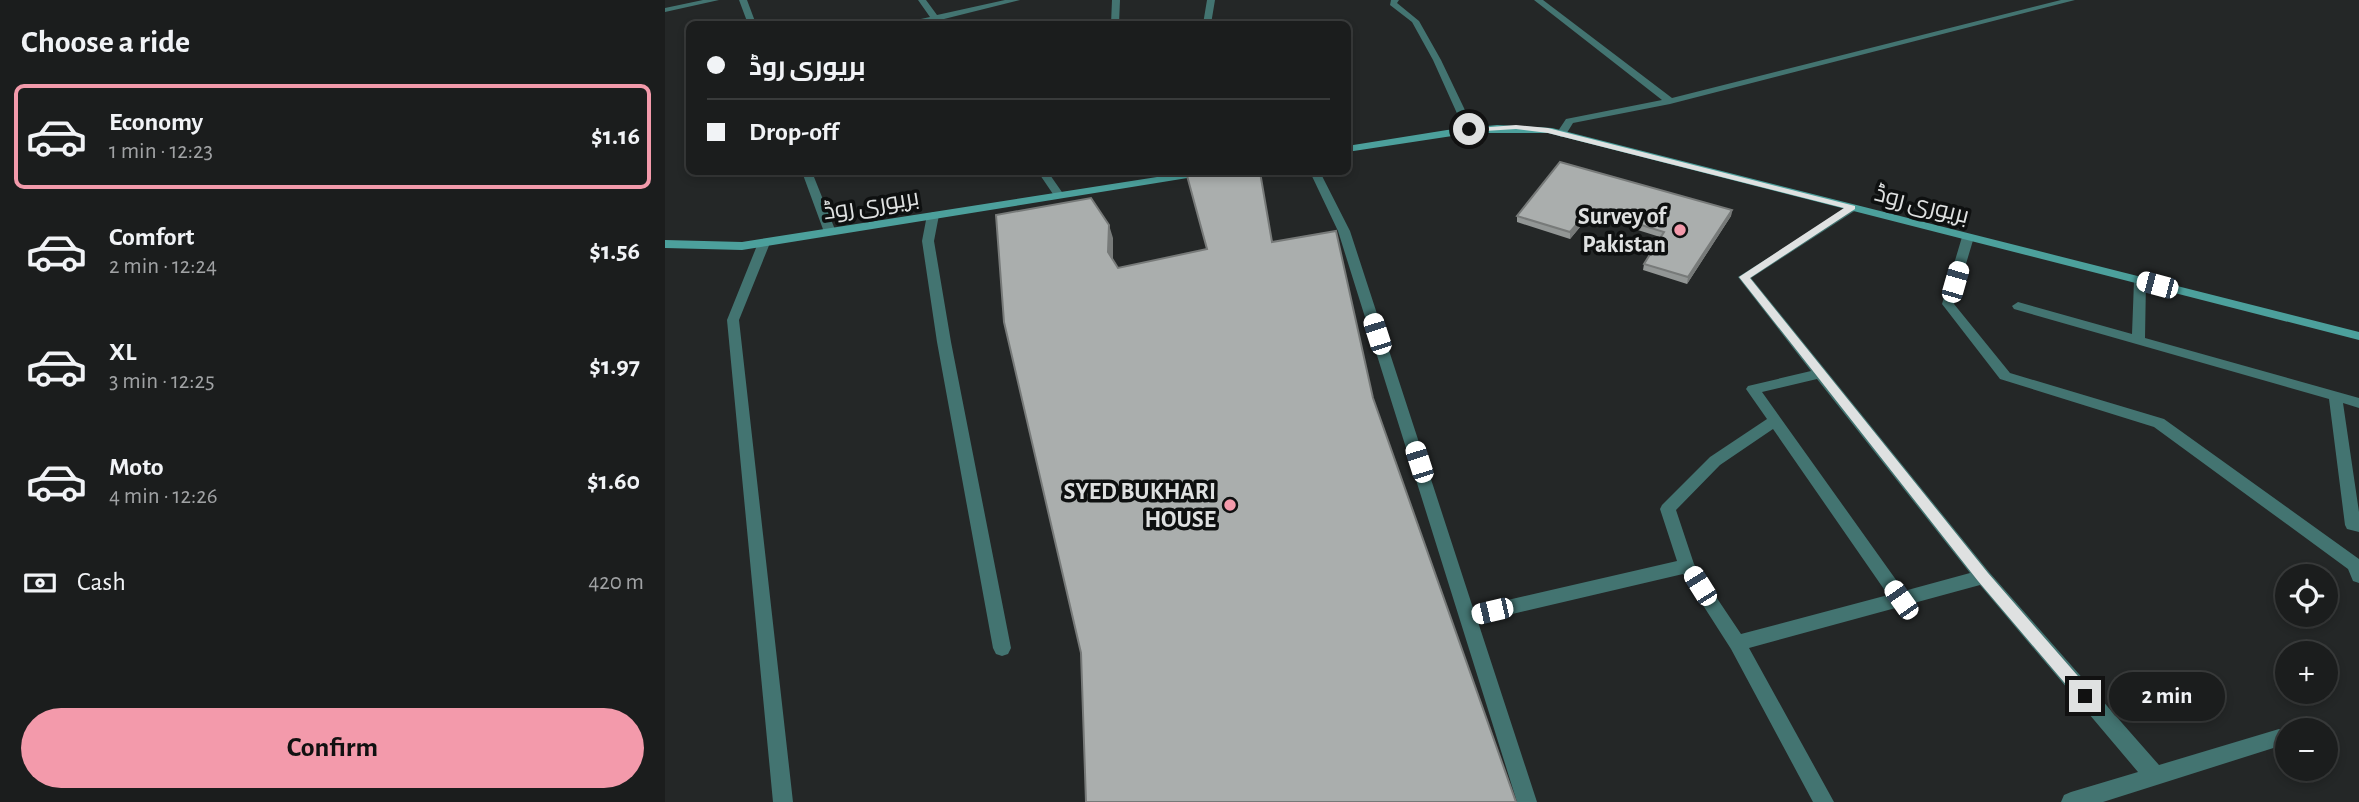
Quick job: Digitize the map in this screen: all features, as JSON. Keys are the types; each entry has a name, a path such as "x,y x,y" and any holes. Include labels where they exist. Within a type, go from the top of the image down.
{"main road":[{"name":"بریوری روڈ","path":"1351,148 1469,129 1516,127 1561,134 2359,336"},
{"name":"بریوری روڈ","path":"665,244 742,246 1187,175"}],"street":[{"path":"665,10 715,0"},
{"path":"743,0 752,21"},
{"path":"922,0 936,21"},
{"path":"941,21 1016,0"},
{"path":"1115,21 1116,0"},
{"path":"1208,21 1211,0"},
{"path":"1395,0 1393,3 1415,21 1437,60 1469,129"},
{"path":"1538,0 1670,101"},
{"path":"1561,134 1569,121 1670,101 2071,0"},
{"path":"808,175 830,232"},
{"path":"1045,175 1059,195"},
{"path":"1316,175 1344,231 1527,802"},
{"path":"1851,208 1744,277 1983,577 2154,775"},
{"path":"933,215 928,242 944,342 1002,648"},
{"path":"1968,237 1948,304 2005,376 2159,423 2355,565 2359,576"},
{"path":"764,243 733,320 783,802"},
{"path":"2138,340 2140,281"},
{"path":"2018,306 2359,403"},
{"path":"1821,373 1753,389 1901,600"},
{"path":"2335,395 2353,524 2359,526"},
{"path":"1775,421 1715,461 1668,509 1687,566 1737,643 1824,802"},
{"path":"1468,617 1687,566"},
{"path":"1737,643 1983,577"},
{"path":"2071,802 2275,739"}],"building":[{"name":"Survey of Pakistan","path":"1560,162 1732,210 1688,277 1644,264 1664,232 1590,209 1570,232 1517,216"},
{"name":"SYED BUKHARI HOUSE","path":"1187,175 1261,175 1272,242 1336,231 1373,398 1516,802 1086,802 1081,653 1004,322 996,215 1091,198 1109,225 1108,252 1118,268 1207,249"}],"place":[{"name":"Survey of Pakistan","path":"1680,230"},
{"name":"SYED BUKHARI HOUSE","path":"1230,505"}],"route":[{"path":"1469,129 1516,127 1548,130 1851,208 1744,277 1983,577 2085,696"}]}
